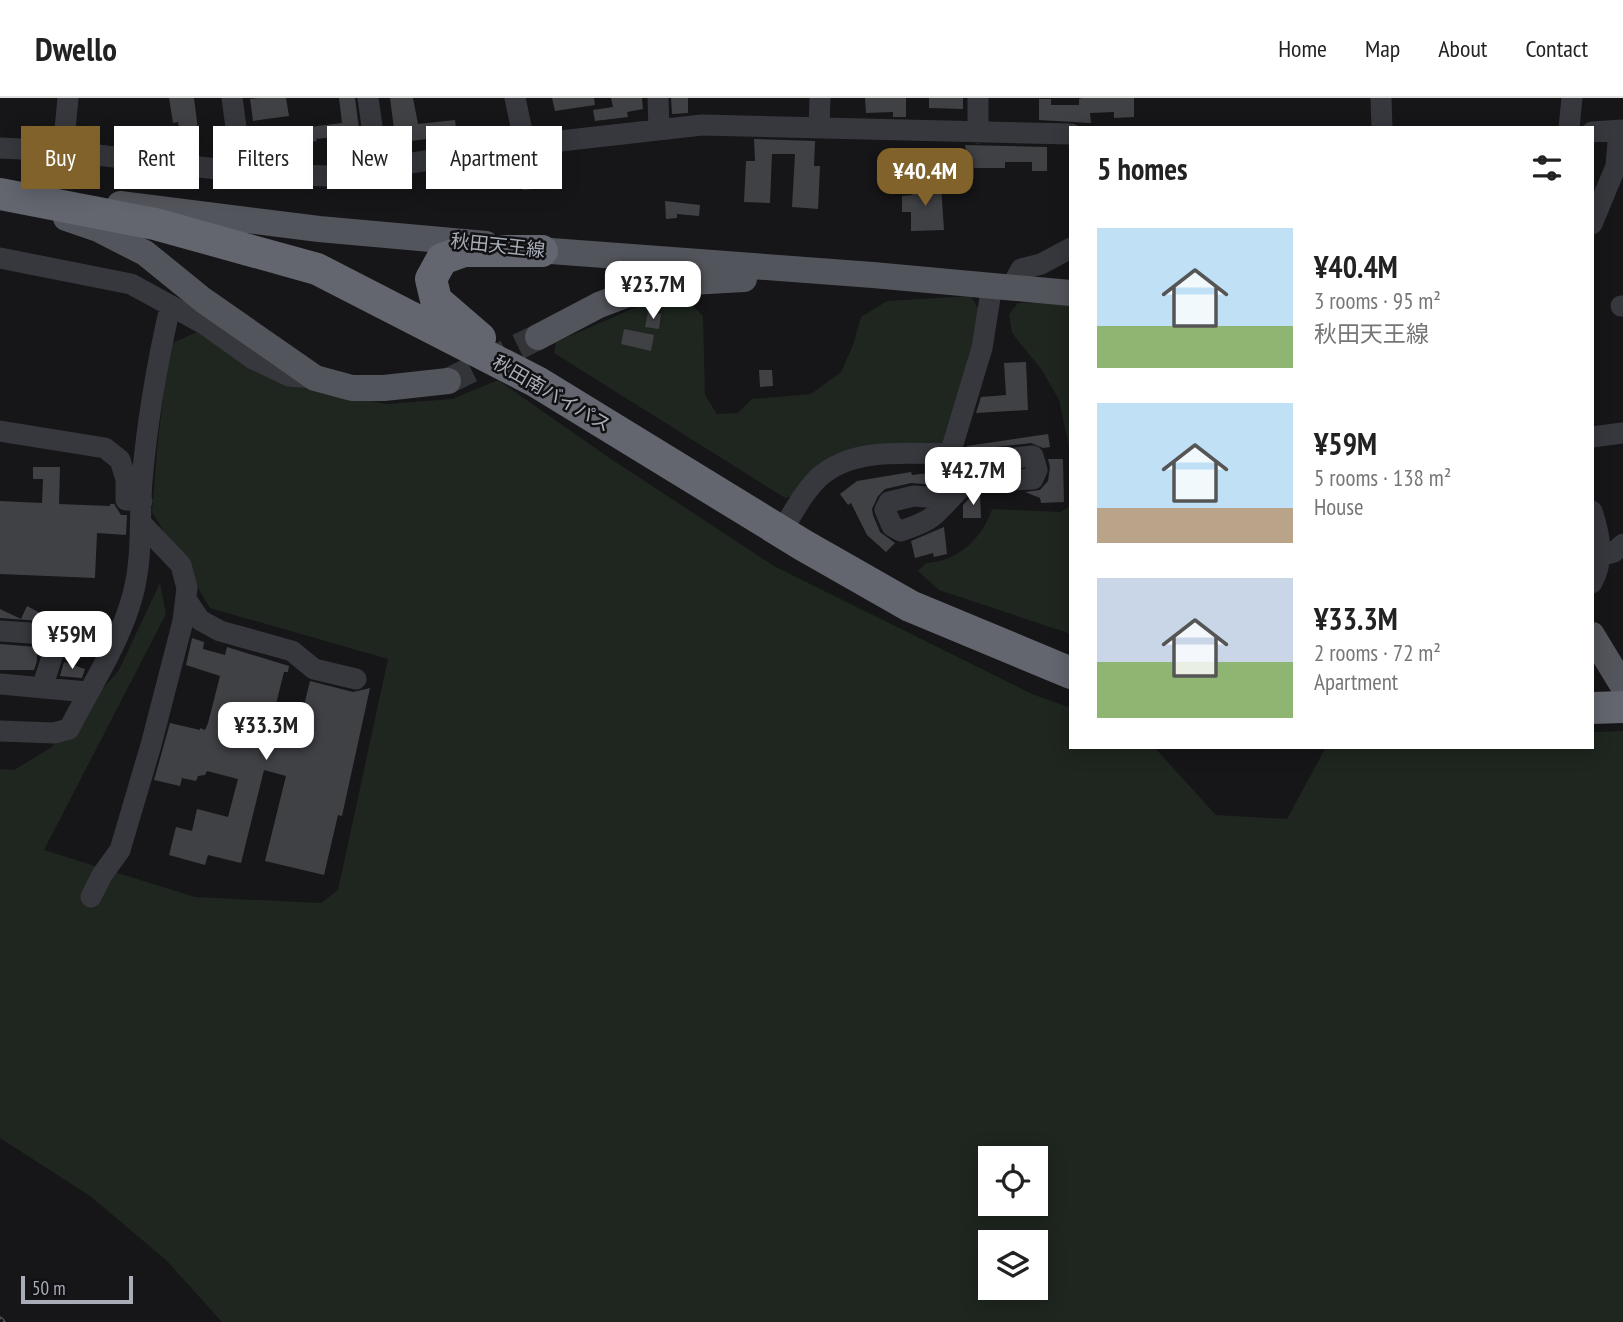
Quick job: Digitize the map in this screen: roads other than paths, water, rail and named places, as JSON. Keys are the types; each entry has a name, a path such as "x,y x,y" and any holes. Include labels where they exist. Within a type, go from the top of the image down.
{"highway":[{"name":"秋田南バイパス","path":"4,199 155,224 317,269 537,382 910,607 1069,672"},
{"path":"537,382 464,326 436,300 430,278 443,259 464,251 542,251"}],"main road":[{"name":"秋田天王線","path":"4,199 57,195 319,229 463,240 542,251 1069,293"},
{"path":"4,199 98,229 145,253 203,300 315,379 352,388 384,388 448,381"},
{"path":"538,337 599,305 654,284 833,273"},
{"path":"1594,638 1623,686"}],"street":[{"path":"65,126 68,98"},
{"path":"233,98 236,126"},
{"path":"368,98 372,126"},
{"path":"515,98 521,126"},
{"path":"658,98 659,129"},
{"path":"819,128 820,98"},
{"path":"978,98 978,133"},
{"path":"1381,98 1382,126"},
{"path":"1569,126 1572,98"},
{"path":"562,141 702,125 1069,134"},
{"path":"1594,132 1621,131 1620,169 1594,220"},
{"path":"0,148 21,149"},
{"path":"100,155 213,168"},
{"path":"973,477 950,499 950,454 1001,286 1021,269 1041,264 1069,249"},
{"path":"0,258 131,284 204,324 253,359 289,376 315,379"},
{"path":"0,730 54,733 69,729 119,631 133,594 142,524 142,482 154,379 170,307"},
{"path":"0,431 105,448 120,460 126,479 126,499 142,501"},
{"path":"1594,437 1623,433"},
{"path":"782,531 793,511 821,475 841,462 869,455 950,454"},
{"path":"1594,517 1601,556 1594,579"},
{"path":"91,897 102,875 120,850 155,732 183,621 187,588 181,565 142,524"},
{"path":"1601,556 1614,552 1623,544"},
{"path":"186,599 200,620 220,631 292,651 314,669 356,679"},
{"path":"0,631 59,635 42,688"},
{"path":"0,684 87,692"}],"tunnel":[{"path":"448,381 538,337"}]}
